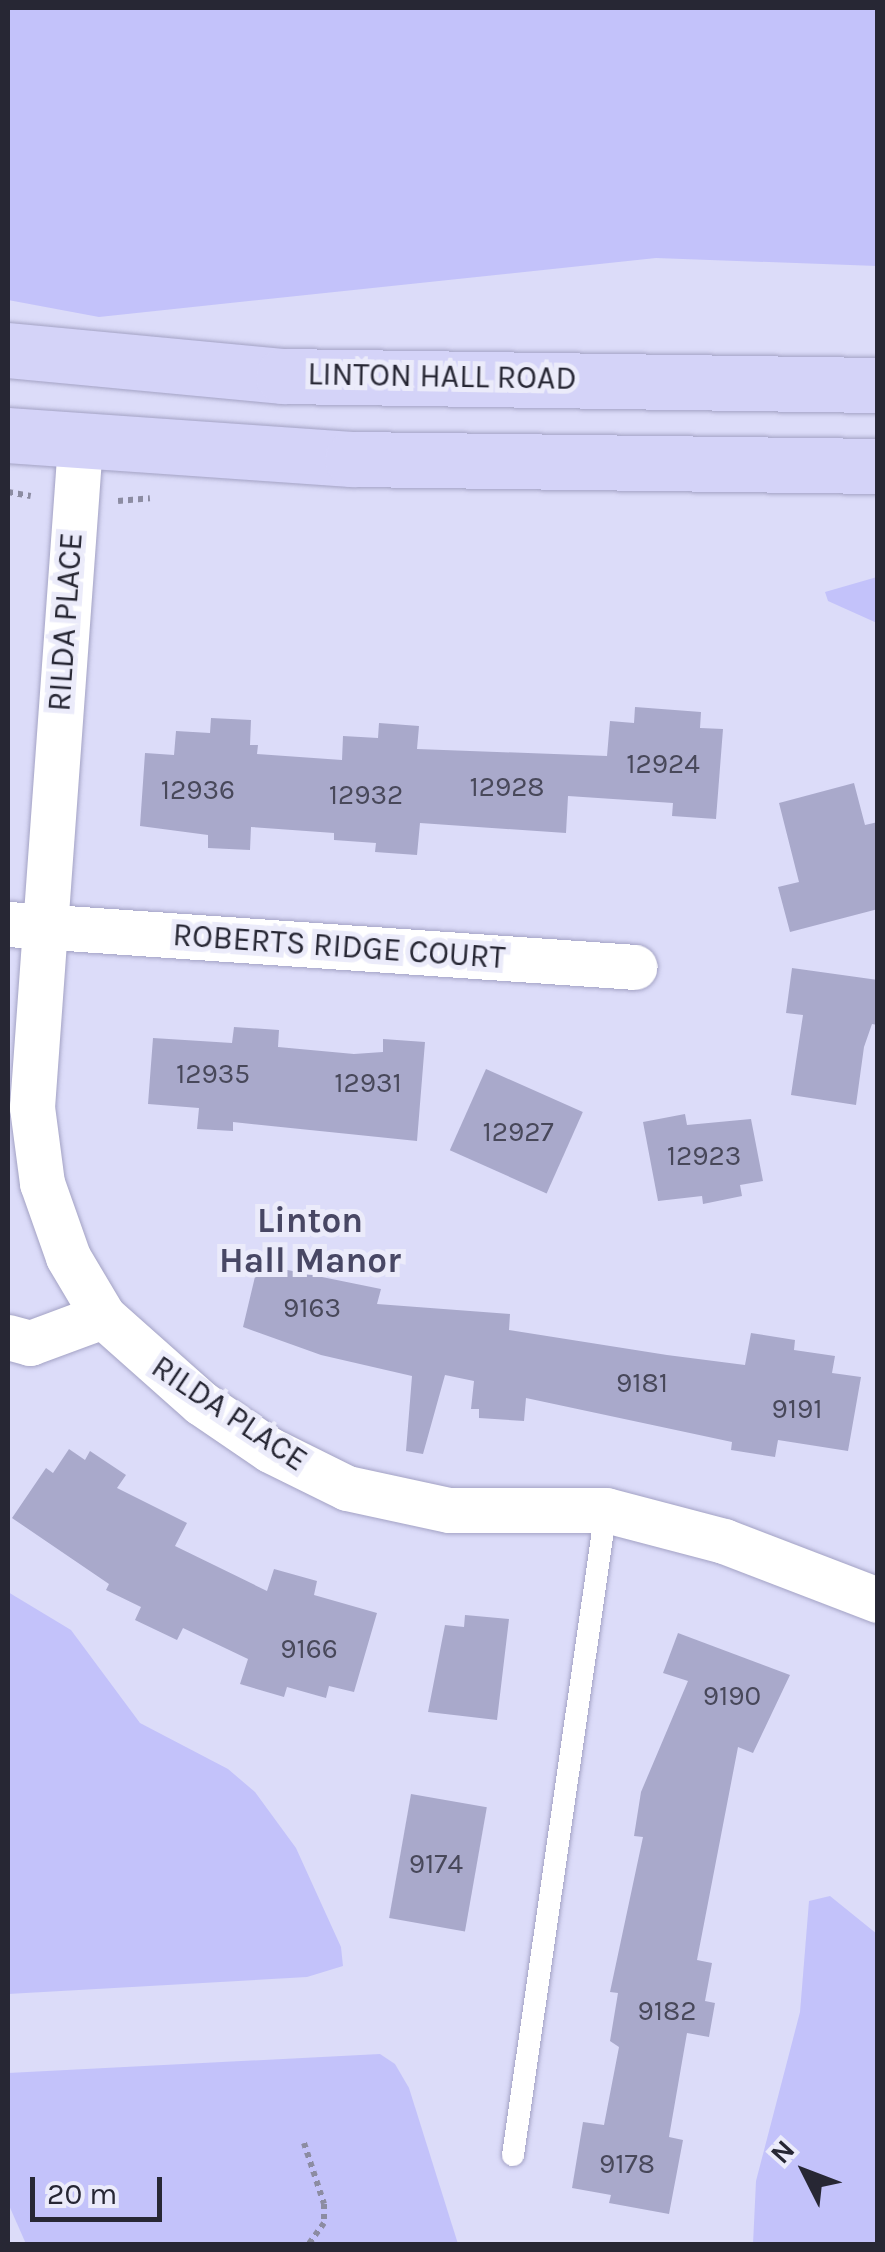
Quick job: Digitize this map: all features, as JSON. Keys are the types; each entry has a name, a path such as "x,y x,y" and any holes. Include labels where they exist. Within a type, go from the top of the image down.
{"main road":[{"name":"LINTON HALL ROAD","path":"8,350 284,376 878,385"},
{"path":"8,435 80,444 352,459 878,466"}],"street":[{"name":"RILDA PLACE","path":"80,444 25,925 32,1107 42,1183 68,1257 103,1316 201,1403 270,1450 347,1488 450,1510 606,1510 724,1540 878,1600"},
{"name":"ROBERTS RIDGE COURT","path":"25,925 634,968"},
{"path":"8,1337 30,1343 103,1316"}],"lane":[{"path":"512,2155 606,1510"}],"path":[{"path":"8,492 29,496"},
{"path":"304,2143 324,2204 324,2224 309,2244"}],"shaded area":[{"path":"8,8 877,8 877,266 656,258 99,317 8,300"},
{"path":"877,577 877,623 828,601 825,592"},
{"path":"8,1592 71,1630 140,1723 228,1769 255,1792 296,1848 341,1947 343,1966 307,1977 8,1994"},
{"path":"830,1896 877,1934 877,2244 753,2244 756,2181 800,2012 809,1901"},
{"path":"380,2054 395,2064 409,2088 458,2244 26,2244 8,2203 8,2073"}],"building":[{"path":"635,707 701,712 700,728 723,729 716,819 672,816 673,803 568,796 566,833 420,823 417,855 375,852 376,843 334,840 334,833 251,827 250,850 208,848 208,835 140,826 145,753 174,755 176,731 210,733 211,718 251,720 250,745 258,745 257,754 342,760 343,736 378,738 379,723 419,726 417,749 607,756 610,721 634,723"},
{"path":"854,783 865,825 878,822 878,909 790,932 778,887 799,882 779,803"},
{"path":"792,968 878,980 878,1025 872,1024 864,1047 856,1105 791,1095 803,1015 786,1013"},
{"path":"234,1027 279,1030 278,1047 354,1054 383,1052 383,1039 425,1042 417,1141 233,1122 233,1131 197,1129 199,1108 148,1104 153,1038 232,1043"},
{"path":"486,1069 583,1112 547,1193 450,1150"},
{"path":"685,1114 687,1125 751,1119 763,1181 740,1185 742,1196 703,1204 702,1196 658,1201 643,1122"},
{"path":"258,1264 381,1289 377,1304 510,1314 509,1330 667,1355 745,1365 751,1333 795,1340 794,1350 835,1356 832,1373 861,1377 848,1451 778,1440 775,1457 731,1450 732,1442 526,1398 524,1421 479,1418 479,1409 471,1409 474,1381 445,1375 423,1454 406,1451 412,1376 321,1355 243,1327"},
{"path":"69,1449 85,1460 90,1451 126,1475 117,1488 187,1523 175,1546 267,1591 274,1569 317,1581 314,1595 377,1613 354,1692 329,1686 326,1698 287,1687 284,1697 240,1684 248,1659 183,1628 177,1640 135,1620 141,1607 106,1590 109,1584 12,1518 46,1468 53,1473"},
{"path":"465,1615 509,1619 497,1720 428,1712 445,1625 464,1627"},
{"path":"678,1633 790,1675 753,1753 738,1747 697,1960 712,1963 705,2001 715,2003 709,2037 687,2033 669,2137 683,2140 669,2214 609,2203 611,2195 572,2188 583,2122 604,2125 619,2047 610,2041 618,1993 610,1992 643,1837 634,1836 641,1792 688,1681 663,1673"},
{"path":"411,1794 487,1807 465,1931 389,1918"}],"district":[{"name":"Linton Hall Manor","path":"310,1241"}]}
